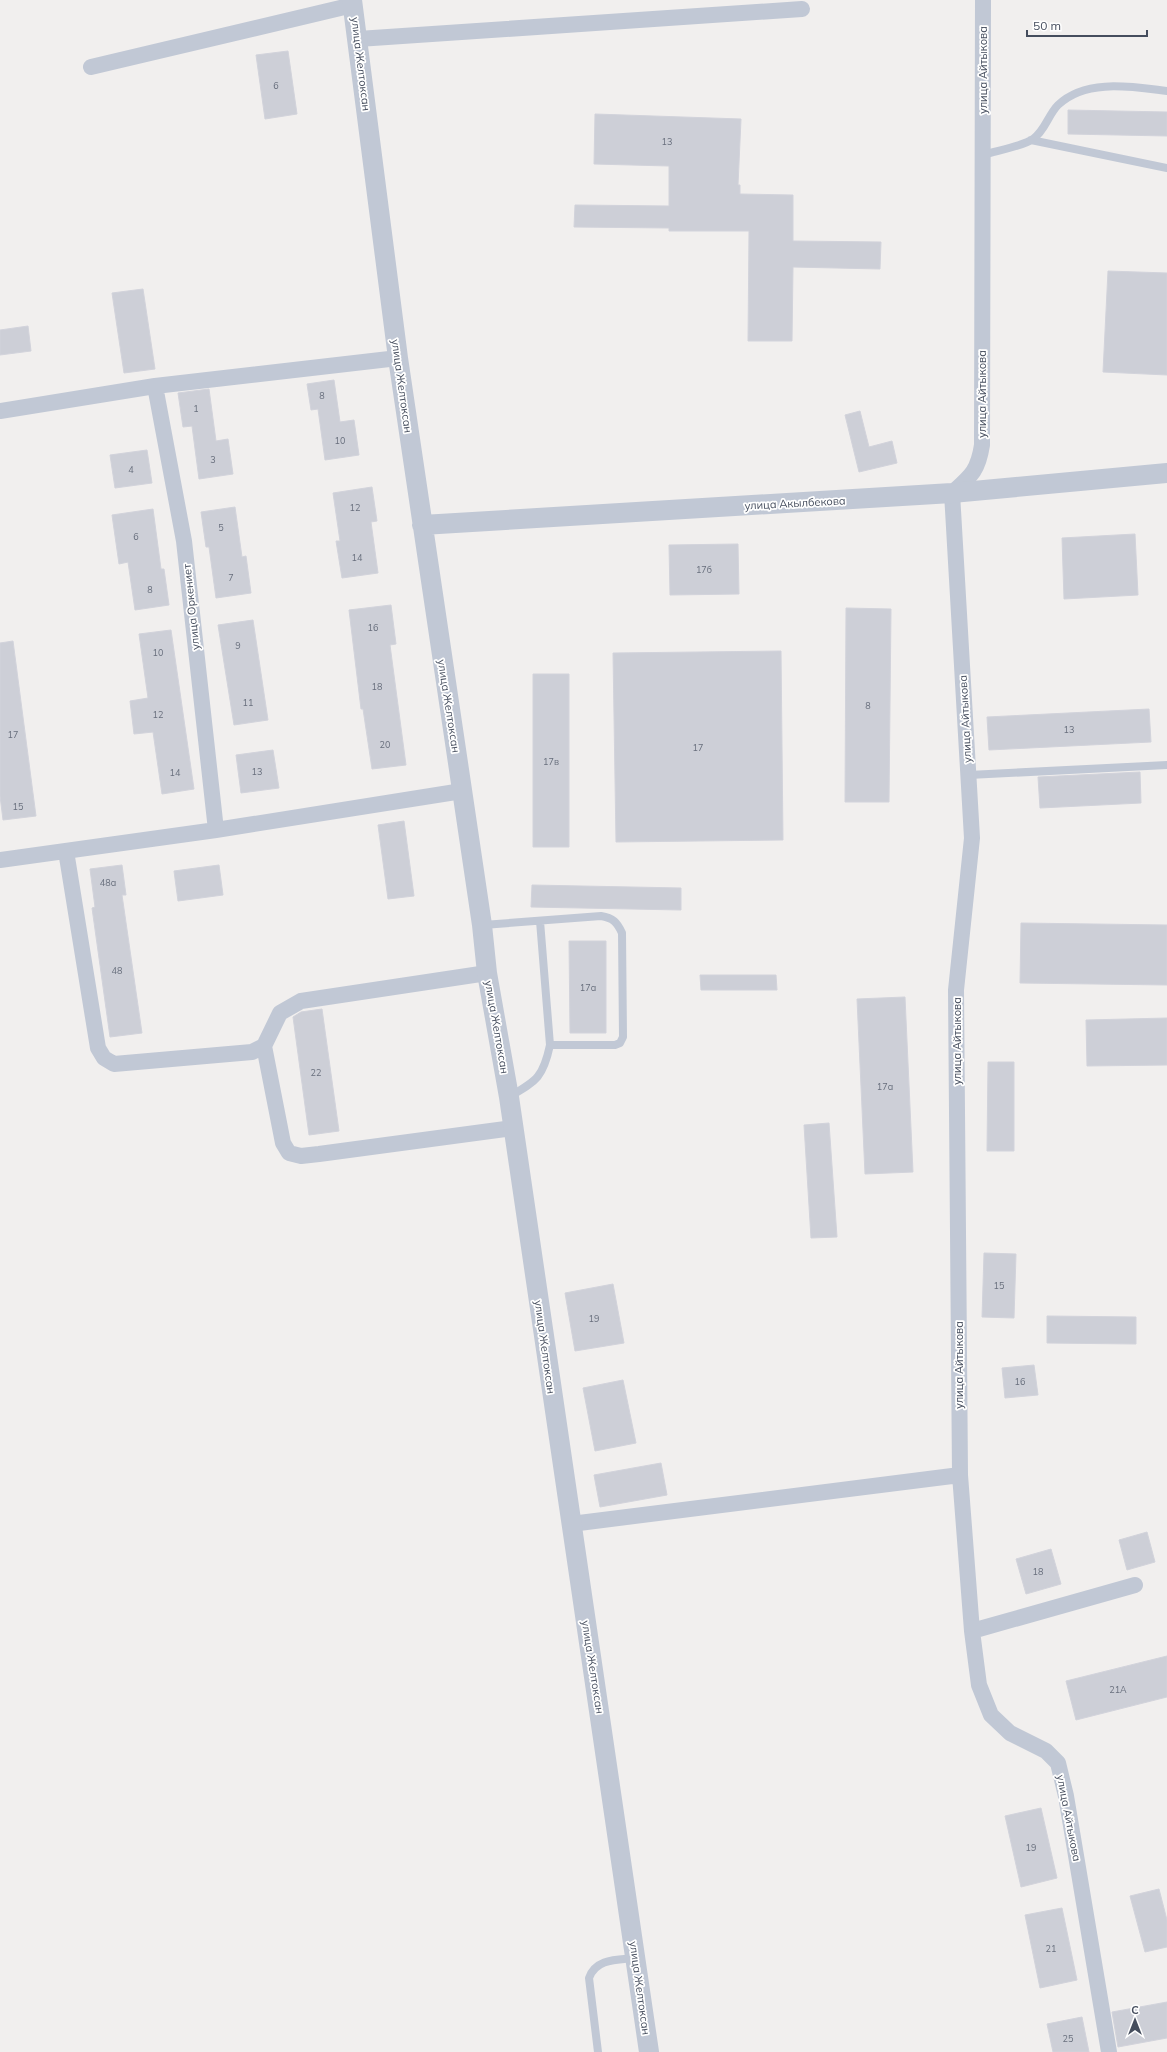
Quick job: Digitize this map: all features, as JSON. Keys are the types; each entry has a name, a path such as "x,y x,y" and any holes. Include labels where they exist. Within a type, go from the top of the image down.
{"street":[{"name":"улица Айтыкова","path":"983,0 982,445 979,464 970,477 952,494 972,838 956,990 960,1475 972,1632 979,1685 991,1715 1010,1733 1046,1751 1058,1763 1066,1796 1109,2052"},
{"name":"улица Желтоксан","path":"353,3 398,358 649,2052"},
{"path":"91,67 353,3"},
{"path":"358,39 802,9"},
{"path":"0,411 155,386 398,358"},
{"name":"улица Оркениет","path":"155,386 184,541 216,830"},
{"name":"улица Акылбекова","path":"422,524 952,494 1167,473"},
{"path":"0,860 216,830 462,791"},
{"path":"66,851 98,1048 104,1058 114,1064 122,1064 241,1054 252,1052 264,1046"},
{"path":"488,973 301,1001 280,1013 264,1046 283,1143 289,1153 301,1156 319,1154 513,1128"},
{"path":"571,1524 960,1475"},
{"path":"972,1632 1135,1585"}],"lane":[{"path":"983,155 1032,140 1042,132 1058,105 1082,91 1123,86 1167,91"},
{"path":"1032,140 1167,168"},
{"path":"969,775 1167,765"},
{"path":"482,925 601,916 610,918 618,923 622,933 623,1037 620,1042 615,1045 550,1046"},
{"path":"508,1097 535,1081 545,1066 550,1046 540,921"},
{"path":"598,2052 589,1978 591,1971 596,1965 604,1962 636,1958"}],"building":[{"path":"288,51 297,114 265,119 256,55"},
{"path":"1068,110 1167,112 1167,136 1068,134"},
{"path":"595,114 741,119 738,185 740,185 740,194 793,195 793,241 881,242 880,269 793,267 792,341 748,341 749,231 669,231 669,228 574,227 575,205 669,206 669,166 594,164"},
{"path":"1108,271 1167,273 1167,375 1103,372"},
{"path":"143,289 155,369 124,373 112,293"},
{"path":"28,326 31,351 0,355 0,330"},
{"path":"334,380 340,422 354,420 359,455 325,460 318,409 311,410 307,384"},
{"path":"209,389 216,441 228,439 233,474 199,479 192,426 183,427 178,393"},
{"path":"860,411 869,447 892,441 897,463 859,472 845,415"},
{"path":"147,450 152,483 115,488 110,455"},
{"path":"372,487 377,521 371,522 378,573 342,578 336,541 340,541 333,493"},
{"path":"235,507 242,557 246,556 251,593 216,598 209,547 206,547 201,512"},
{"path":"153,509 161,569 164,569 169,605 135,610 128,562 119,564 112,515"},
{"path":"1135,534 1138,595 1064,599 1062,538"},
{"path":"738,544 739,594 670,595 669,545"},
{"path":"391,605 396,644 390,645 406,765 372,769 363,709 361,709 349,610"},
{"path":"846,608 891,609 889,802 845,802"},
{"path":"253,620 268,720 234,725 218,625"},
{"path":"171,630 194,789 162,794 153,732 134,734 130,701 148,698 139,634"},
{"path":"13,641 36,816 3,820 0,796 0,643"},
{"path":"781,651 783,840 616,842 613,653"},
{"path":"533,674 569,674 569,847 533,847"},
{"path":"1149,709 1151,742 989,750 987,717"},
{"path":"273,750 279,788 241,793 236,755"},
{"path":"1140,772 1141,803 1040,808 1038,777"},
{"path":"404,821 414,896 388,899 378,825"},
{"path":"122,865 126,895 122,895 142,1033 110,1037 92,908 95,907 90,869"},
{"path":"219,865 223,895 178,901 174,871"},
{"path":"532,885 681,888 681,910 531,907"},
{"path":"1021,923 1167,925 1167,985 1020,983"},
{"path":"569,941 606,941 606,1033 570,1033"},
{"path":"700,975 776,975 777,990 701,990"},
{"path":"905,997 913,1172 865,1174 857,999"},
{"path":"322,1009 339,1131 309,1135 293,1017 301,1012"},
{"path":"1167,1018 1167,1065 1087,1066 1086,1020"},
{"path":"988,1062 1014,1062 1014,1151 987,1151"},
{"path":"829,1123 837,1237 811,1238 804,1125"},
{"path":"984,1253 1016,1254 1014,1318 982,1317"},
{"path":"613,1284 624,1343 575,1351 565,1293"},
{"path":"1047,1316 1136,1317 1136,1344 1047,1343"},
{"path":"1034,1365 1038,1395 1005,1398 1002,1368"},
{"path":"623,1380 636,1443 595,1451 583,1388"},
{"path":"661,1463 667,1495 600,1507 594,1475"},
{"path":"1147,1532 1155,1562 1127,1570 1119,1540"},
{"path":"1051,1549 1061,1584 1026,1594 1016,1559"},
{"path":"1167,1656 1167,1697 1076,1720 1066,1681"},
{"path":"1041,1808 1057,1878 1021,1887 1005,1816"},
{"path":"1159,1889 1167,1920 1167,1947 1145,1952 1130,1896"},
{"path":"1062,1908 1077,1980 1040,1988 1025,1915"},
{"path":"1167,2002 1167,2038 1118,2047 1112,2012"},
{"path":"1082,2017 1089,2052 1053,2052 1047,2024"}]}
